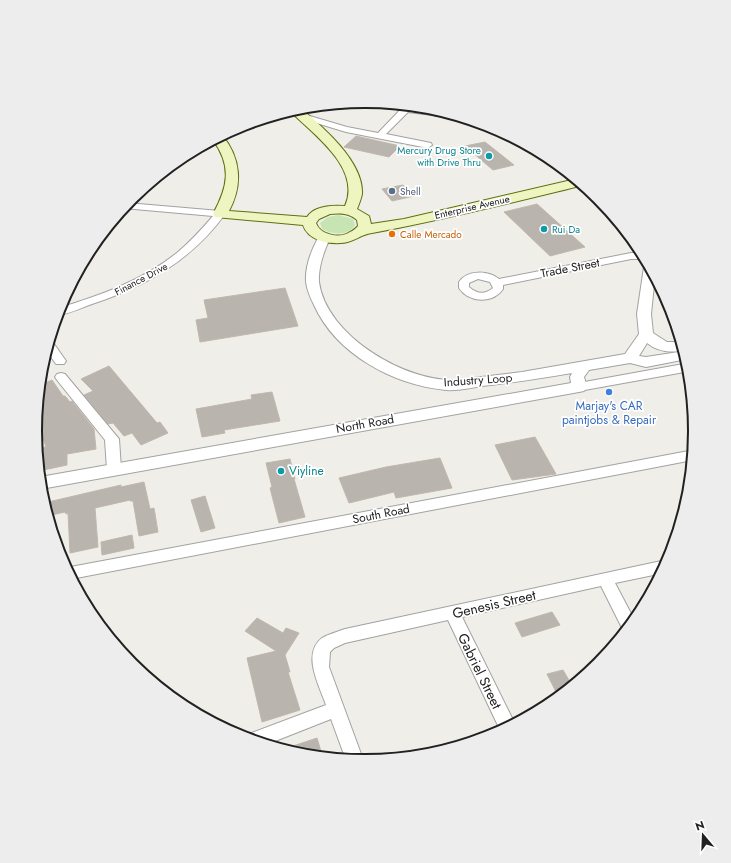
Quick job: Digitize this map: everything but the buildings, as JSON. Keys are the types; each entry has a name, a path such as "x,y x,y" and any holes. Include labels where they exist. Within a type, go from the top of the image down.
{"main road":[{"path":"300,114 338,151 350,167 356,191 349,211"},
{"name":"Finance Drive","path":"220,142 230,158 233,174 230,196 220,214"},
{"name":"Enterprise Avenue","path":"363,223 566,178"},
{"name":"Enterprise Avenue","path":"363,223 404,222 573,184"},
{"path":"335,210 349,211 363,223 355,236 344,239 324,238 312,231 309,226 312,218 322,212 335,210"},
{"path":"220,214 310,221"}],"street":[{"path":"378,136 404,111"},
{"path":"302,114 346,129 428,145"},
{"path":"133,207 220,214"},
{"name":"Finance Drive","path":"66,309 111,295 158,272 183,254 198,240 220,214"},
{"name":"Industry Loop","path":"324,238 320,246 313,276 313,283 328,320 342,336 361,353 389,368 417,378 448,385 511,379 630,358 646,362 680,356"},
{"name":"Trade Street","path":"496,283 637,256"},
{"path":"649,275 644,314 646,334 652,341 676,347"},
{"path":"630,358 646,334"},
{"path":"52,351 60,362"},
{"path":"579,386 577,377 584,366"},
{"name":"North Road","path":"46,482 492,401 683,368"},
{"path":"61,377 112,439 114,469"},
{"path":"448,385 479,390 492,401"},
{"name":"South Road","path":"74,573 688,456"},
{"name":"Genesis Street","path":"337,709 320,667 319,656 324,646 333,640 345,636 659,567"},
{"path":"605,579 627,621"},
{"name":"Gabriel Street","path":"452,613 506,723"},
{"path":"261,738 337,709 353,754"}],"green space":[{"path":"338,215 353,219 355,225 352,229 345,233 335,233 322,229 320,223 328,217"}],"place":[{"name":"Mercury Drug Store with Drive Thru","path":"489,156"},
{"name":"Shell","path":"392,191"},
{"name":"Rui Da","path":"544,229"},
{"name":"Calle Mercado","path":"392,234"},
{"name":"Marjay's CAR paintjobs & Repair","path":"609,392"},
{"name":"Viyline","path":"281,471"}]}
